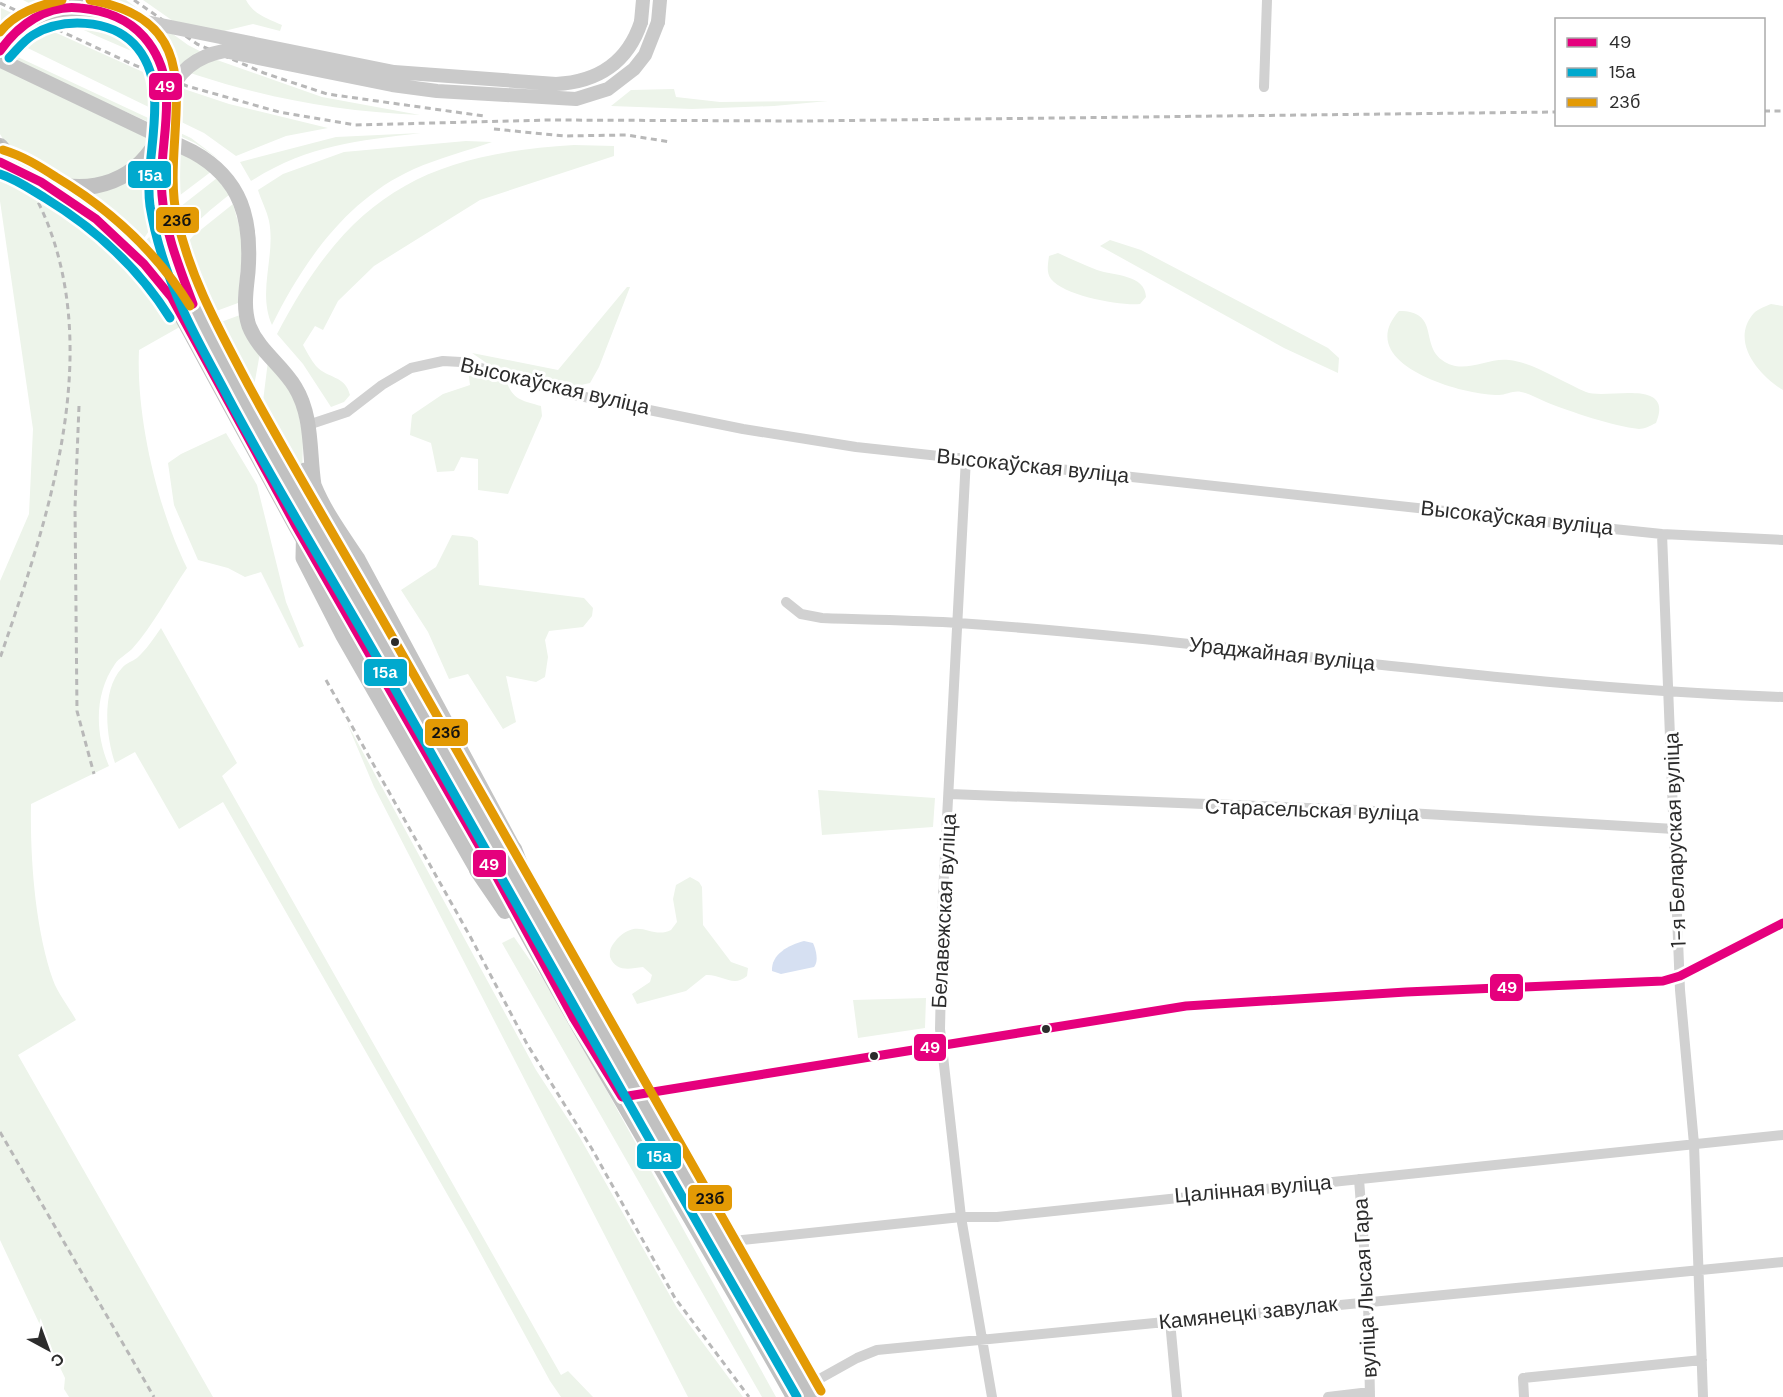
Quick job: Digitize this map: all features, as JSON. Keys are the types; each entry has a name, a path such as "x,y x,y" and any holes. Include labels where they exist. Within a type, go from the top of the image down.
{"highway":[{"path":"76,0 121,17 141,32 156,51 165,73 168,98 160,165 162,200 170,242 199,317 309,520 356,597 497,863 538,955 723,1242 804,1394"},
{"path":"0,51 6,40 25,23 48,11 73,6 98,9"},
{"path":"36,179 70,188 88,188 114,180 137,166 149,153 165,122"},
{"path":"0,146 17,166 83,207 105,224 150,268 172,298 296,526 497,863 541,928 629,1096 804,1394"}],"main road":[{"path":"121,17 394,72 556,84 574,83 605,72 628,51 641,22 643,0"},
{"path":"168,98 172,87 187,67 211,53 224,51 392,85 448,92 576,99 608,89 634,69 645,55 658,22 660,0"},
{"path":"0,60 194,152 206,159 230,183 246,216 250,241 244,310 250,326 262,348 296,388 304,405 314,485 333,524 358,559 386,614 497,863"},
{"path":"0,162 17,166"},
{"path":"308,425 303,558 343,636 497,863"},
{"path":"315,585 329,594 342,594 353,588 360,580 358,559"},
{"path":"343,636 344,616 354,608 372,604 386,614"}],"street":[{"path":"1264,87 1267,0"},
{"name":"Высокаўская вуліца","path":"308,425 347,412 397,374 425,364 452,362 476,365 564,393 742,429 856,447 1662,534 1783,540"},
{"name":"Белавежская вуліца","path":"966,458 956,623 950,794 939,967 940,1045 961,1217 992,1397"},
{"name":"1-я Беларуская вуліца","path":"1662,534 1680,976 1694,1144 1700,1270 1703,1397"},
{"name":"Ураджайная вуліца","path":"786,602 801,614 822,618 956,623 1155,640 1529,682 1670,693 1783,697"},
{"name":"Старасельская вуліца","path":"950,794 1358,810 1674,829"},
{"path":"629,1096 1186,1006 1406,992 1652,982 1680,976 1783,923"},
{"name":"Цалінная вуліца","path":"723,1242 961,1217 997,1217 1783,1135"},
{"name":"вуліца Лысая Гара","path":"1359,1179 1368,1300 1370,1395"},
{"name":"Камянецкі завулак","path":"804,1394 857,1358 877,1350 1368,1300 1783,1262"},
{"path":"1170,1321 1177,1397"},
{"path":"1524,1397 1523,1378 1702,1360"},
{"path":"1328,1397 1370,1395"}],"shaded area":[{"path":"23,0 126,0 188,45 217,60 322,97 420,115 314,104 263,94 215,81 119,46"},
{"path":"143,0 246,0 257,12 282,25 280,31 253,24 224,31 211,29 173,21"},
{"path":"1,8 163,81 163,114 1,35"},
{"path":"5,51 191,138 220,160 195,143 0,55"},
{"path":"0,66 181,151 212,171 167,205 133,254 171,214 217,178 229,195 188,232 156,279 193,236 233,204 243,240 238,303 192,320 139,350 141,404 151,461 166,518 187,568 147,630 132,649 115,664 103,688 99,728 109,766 31,804 31,847 42,938 55,985 76,1020 18,1055 213,1397 69,1397 64,1389 65,1378 0,1240 0,581 29,514 33,429 0,201 0,146 26,177 0,134"},
{"path":"178,87 229,104 328,128 286,136 236,156 204,133 171,117"},
{"path":"674,89 676,97 720,102 828,101 774,106 692,109 611,106 631,90"},
{"path":"421,133 333,146 292,159 251,181 240,162 336,137"},
{"path":"466,141 492,142 414,169 368,197 348,215 313,256 284,301 272,325 266,299 271,234 268,217 258,190 283,174 344,152"},
{"path":"574,145 614,146 614,156 480,200 374,266 338,301 323,330 315,326 303,345 316,366 340,380 348,389 350,395 344,402 331,407 303,364 277,334 304,287 332,248 362,217 395,192 432,173 473,159 520,150"},
{"path":"1110,240 1141,250 1328,348 1339,358 1338,373 1284,348 1100,246"},
{"path":"1058,253 1097,270 1135,280 1144,289 1146,297 1140,304 1120,303 1093,299 1058,285 1048,274 1048,268 1049,256"},
{"path":"627,287 630,287 599,367 590,383 572,387 550,382 488,364 472,353 558,370"},
{"path":"1771,304 1783,306 1783,390 1757,367 1746,346 1747,324 1754,313"},
{"path":"1399,311 1412,312 1420,316 1425,322 1436,353 1450,364 1467,366 1509,360 1538,369 1586,392 1647,395 1656,400 1659,409 1656,423 1641,429 1629,427 1580,414 1524,393 1482,394 1438,382 1417,372 1400,360 1389,346 1388,330"},
{"path":"240,315 260,353 251,403 210,326"},
{"path":"268,361 295,397 303,437 302,482 299,485 261,417"},
{"path":"468,370 506,379 514,395 541,406 542,416 508,494 478,490 478,459 461,457 454,471 437,472 431,443 410,435 412,415 443,394 470,385"},
{"path":"226,433 257,485 286,602 304,646 299,648 261,572 245,577 228,568 198,560 174,505 168,463 181,454"},
{"path":"452,535 472,537 478,541 479,585 584,598 593,608 592,616 583,627 549,631 545,640 548,657 545,677 536,682 506,676 516,722 503,729 468,674 449,679 428,632 401,590 436,567"},
{"path":"161,628 237,763 222,776 561,1375 568,1371 593,1397 561,1397 550,1381 470,1234 223,802 179,829 135,752 115,763 109,740 107,714 111,688 122,668 140,655"},
{"path":"347,723 536,1070 579,1136 677,1308 743,1397 688,1397 374,787"},
{"path":"818,790 935,798 933,827 822,835"},
{"path":"690,877 699,882 702,887 703,925 731,962 748,968 747,976 732,981 706,975 686,991 637,1004 632,994 650,982 652,975 643,967 624,968 616,965 610,957 611,947 625,932 632,929 657,932 671,930 677,922 673,899 676,885"},
{"path":"514,937 543,979 592,1064 776,1397 762,1397 502,943"},
{"path":"926,998 925,1028 858,1038 853,1000"}],"water":[{"path":"804,941 813,943 817,959 814,967 781,974 772,971 774,960 782,951"}],"railway":[{"path":"134,0 197,44 264,73 327,94 484,116"},
{"path":"0,3 132,64 187,86 279,112 355,125 549,120 805,121 1555,112"},
{"path":"1765,111 1783,111"},
{"path":"494,129 564,136 627,135 670,142"},
{"path":"0,140 21,171 49,227 64,280 70,334 68,389 61,445 34,554 0,658"},
{"path":"79,406 75,507 77,711 94,774"},
{"path":"326,680 471,938 527,1044 592,1149 675,1298 749,1397"},
{"path":"0,1132 154,1397"}],"transit line":[{"name":"23б","path":"0,32 6,25 28,11 62,0"},
{"name":"23б","path":"90,0 131,12 157,32 171,56 176,85 173,185 177,218 190,263 218,326 287,455 821,1391"},
{"name":"49","path":"0,51 15,33 34,18 56,9 80,8 107,13 131,25 144,37 156,55 163,74 166,113 161,174 162,195 166,223 193,304"},
{"name":"15а","path":"9,58 26,40 45,29 71,23 85,23 99,25 124,36 134,44 146,61 155,100 149,186 150,206 163,259 188,322 267,467 797,1397"},
{"name":"23б","path":"3,150 43,169 114,218 162,267 190,306"},
{"name":"49","path":"0,162 41,182 96,219 144,264 172,298 296,526 493,870 574,1019 622,1097 1186,1006 1406,992 1663,981 1680,976 1783,923"},
{"name":"15а","path":"0,174 17,181 45,198 99,236 144,282 170,318"}]}
